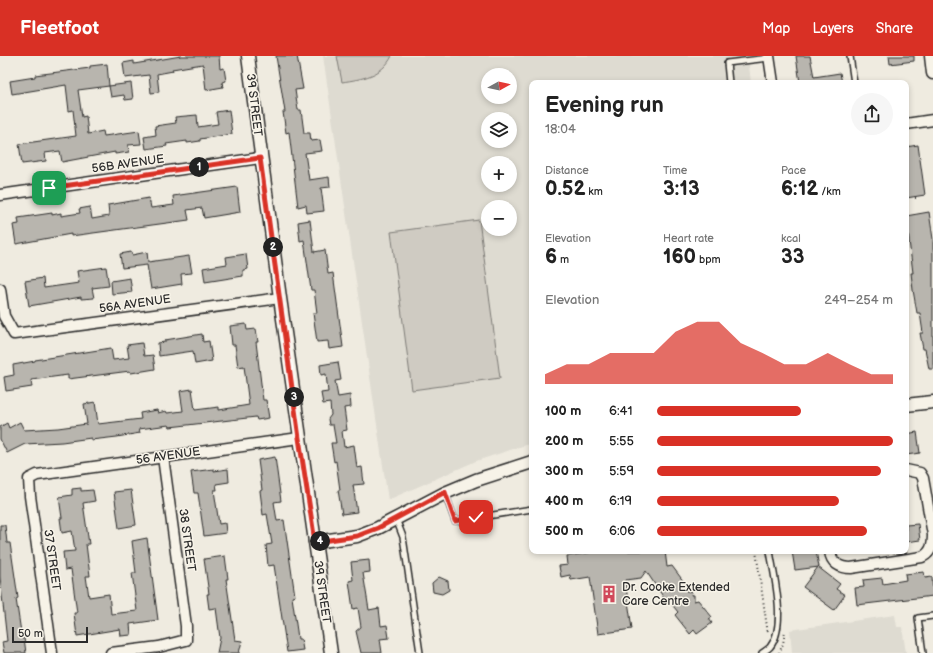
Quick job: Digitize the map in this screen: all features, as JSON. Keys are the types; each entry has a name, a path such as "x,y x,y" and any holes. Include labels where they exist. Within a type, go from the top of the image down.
{"street":[{"name":"39 STREET","path":"248,56 260,158 331,653"},
{"path":"931,56 933,73"},
{"path":"769,57 773,80"},
{"path":"909,124 933,120"},
{"name":"56B AVENUE","path":"0,195 260,158"},
{"name":"56A AVENUE","path":"0,289 4,316 14,334 280,298"},
{"path":"909,405 933,402"},
{"name":"56 AVENUE","path":"37,474 299,438"},
{"name":"38 STREET","path":"111,653 159,647 186,640 186,626 163,457"},
{"path":"315,542 357,536 378,528 445,492 476,480 529,463"},
{"path":"831,554 832,559 843,568 922,558 927,555 931,550 933,543 924,478 920,473 909,471"},
{"name":"37 STREET","path":"37,474 29,480 30,496 52,653"}],"lane":[{"path":"850,56 854,80"},
{"path":"729,80 726,63 769,57"},
{"path":"445,492 455,521 529,509"},
{"path":"395,518 403,537 420,653"},
{"path":"762,653 770,647 778,624 777,601 770,554"},
{"path":"923,653 918,618 933,616"}],"path":[{"path":"756,554 768,630"}],"shaded area":[{"path":"323,56 748,56 751,80 529,80 529,444 476,461 388,500"},
{"path":"337,56 392,56 388,63 377,72 364,78 342,82"},
{"path":"479,220 500,378 412,390 391,232"},
{"path":"895,615 897,627 902,627 906,653 792,653 790,630"}],"building":[{"path":"181,56 219,56 220,69 224,68 226,81 222,82 223,87 206,90 203,64 172,69 173,71 157,74 159,92 151,93 149,75 125,78 123,63 134,61 134,64"},
{"path":"276,56 297,56 303,89 295,90 298,110 301,110 304,133 310,133 311,141 320,140 322,151 305,153 309,180 329,177 330,187 321,188 324,211 307,213 306,205 298,207 289,132 286,133 283,112 285,112"},
{"path":"796,56 810,56 814,77 840,73 841,80 800,80"},
{"path":"889,56 914,56 914,61 890,64"},
{"path":"107,64 109,86 78,90 82,117 86,116 88,134 103,131 104,136 139,131 141,144 128,145 129,152 115,154 115,152 62,162 60,151 45,153 46,161 22,164 19,144 76,136 73,110 69,111 66,85 12,94 10,81 35,77 35,75 90,68 90,66"},
{"path":"131,83 133,99 125,100 124,95 111,97 109,86"},
{"path":"229,110 232,134 200,139 200,141 187,143 187,141 166,144 167,146 146,149 144,137 156,135 155,126 176,123 175,117 197,115 198,127 218,124 216,112"},
{"path":"918,145 925,195 909,198 909,146"},
{"path":"237,187 240,212 204,218 202,208 187,210 189,220 71,236 71,234 16,244 13,225 19,224 18,218 52,213 52,215 61,213 61,216 80,213 79,209 90,207 92,219 109,216 108,205 149,198 151,208 174,205 173,196"},
{"path":"929,212 933,239 933,369 929,369 925,349 923,349 920,333 923,333 920,313 917,313 913,290 911,273 913,273 909,240 909,215"},
{"path":"310,220 314,252 325,250 328,274 333,273 343,347 329,349 328,341 317,342 313,313 317,313 314,290 311,290 304,240 300,241 298,222"},
{"path":"131,252 132,255 147,252 148,262 189,256 192,273 181,274 182,284 151,289 147,265 122,268 120,254"},
{"path":"246,254 248,269 243,270 243,276 205,282 203,268 227,264 226,257"},
{"path":"106,267 109,286 92,288 94,298 81,299 81,297 29,306 25,281 43,278 44,288 79,283 77,271"},
{"path":"130,278 132,292 112,294 111,281"},
{"path":"246,324 247,330 256,329 258,342 256,342 263,400 266,400 269,418 257,420 256,417 170,427 169,425 139,429 140,433 117,437 25,444 7,453 0,439 0,427 7,423 9,428 20,422 24,430 58,428 87,424 84,404 95,402 98,424 141,419 140,413 157,410 158,413 166,411 167,413 183,411 180,391 192,389 195,410 219,407 219,410 249,405 244,366 238,367 235,345 232,345 230,326"},
{"path":"202,334 203,342 209,341 212,361 195,364 193,351 159,356 158,343 165,342 165,340"},
{"path":"142,343 144,356 153,355 155,369 131,373 130,371 68,379 68,375 31,380 32,387 6,391 4,377 14,375 13,365 111,348 113,360 129,358 127,345"},
{"path":"338,362 341,380 335,381 338,397 350,395 351,407 344,408 347,430 342,431 344,447 354,445 357,468 362,467 364,484 353,485 357,512 342,514 338,490 340,490 336,461 334,462 331,443 336,443 333,425 329,425 328,419 331,415 330,403 323,404 321,393 328,392 326,374 321,375 320,365"},
{"path":"917,432 920,453 909,455 909,433"},
{"path":"275,457 281,501 274,502 277,521 284,520 295,596 292,597 298,639 301,639 303,650 287,652 274,565 268,566 266,545 272,544 267,514 263,515 260,491 262,490 258,460"},
{"path":"214,469 214,471 228,469 229,482 216,484 217,490 214,490 219,524 225,523 226,533 204,536 198,493 194,493 191,472"},
{"path":"81,488 81,491 93,490 95,501 83,503 89,544 86,544 90,576 86,576 89,597 109,594 111,614 137,611 132,573 136,573 132,541 147,538 158,620 130,624 131,635 121,636 120,629 77,636 74,613 77,613 71,569 65,570 63,552 75,551 72,531 62,533 60,518 62,518 59,497 72,495 72,489"},
{"path":"131,490 136,525 119,528 114,492"},
{"path":"918,524 920,540 909,542 909,525"},
{"path":"0,525 5,525 7,543 10,543 18,598 16,599 22,639 24,638 26,653 4,653 2,642 7,641 0,577"},
{"name":"Dr. Cooke Extended Care Centre","path":"581,554 665,554 667,567 672,566 687,586 686,591 692,592 691,595 694,595 694,601 698,600 712,617 709,619 712,623 697,634 694,630 690,634 675,615 678,612 669,601 666,601 646,571 641,578 625,580 632,629 598,634 590,577 571,580 570,575 561,577 559,566 568,565 567,556"},
{"path":"792,554 817,554 819,567 795,570"},
{"path":"225,556 228,579 226,579 235,640 242,641 239,653 217,653 220,638 216,608 209,609 207,594 209,594 204,559"},
{"path":"369,560 370,572 363,573 369,610 379,608 381,626 387,625 389,638 380,639 382,653 361,653 356,631 361,627 358,608 353,609 349,581 353,580 351,562"},
{"path":"818,567 840,584 836,589 845,595 834,610 803,587"},
{"path":"924,572 925,578 932,577 933,596 857,605 855,588 864,587 863,580 882,578 883,584 906,580 905,574"},
{"path":"439,577 448,581 449,590 442,594 433,592 432,583"}],"place":[{"name":"Dr. Cooke Extended Care Centre","path":"609,594"}],"route":[{"path":"49,188 260,158 315,542 357,536 378,528 445,492 455,521 476,517"}]}
